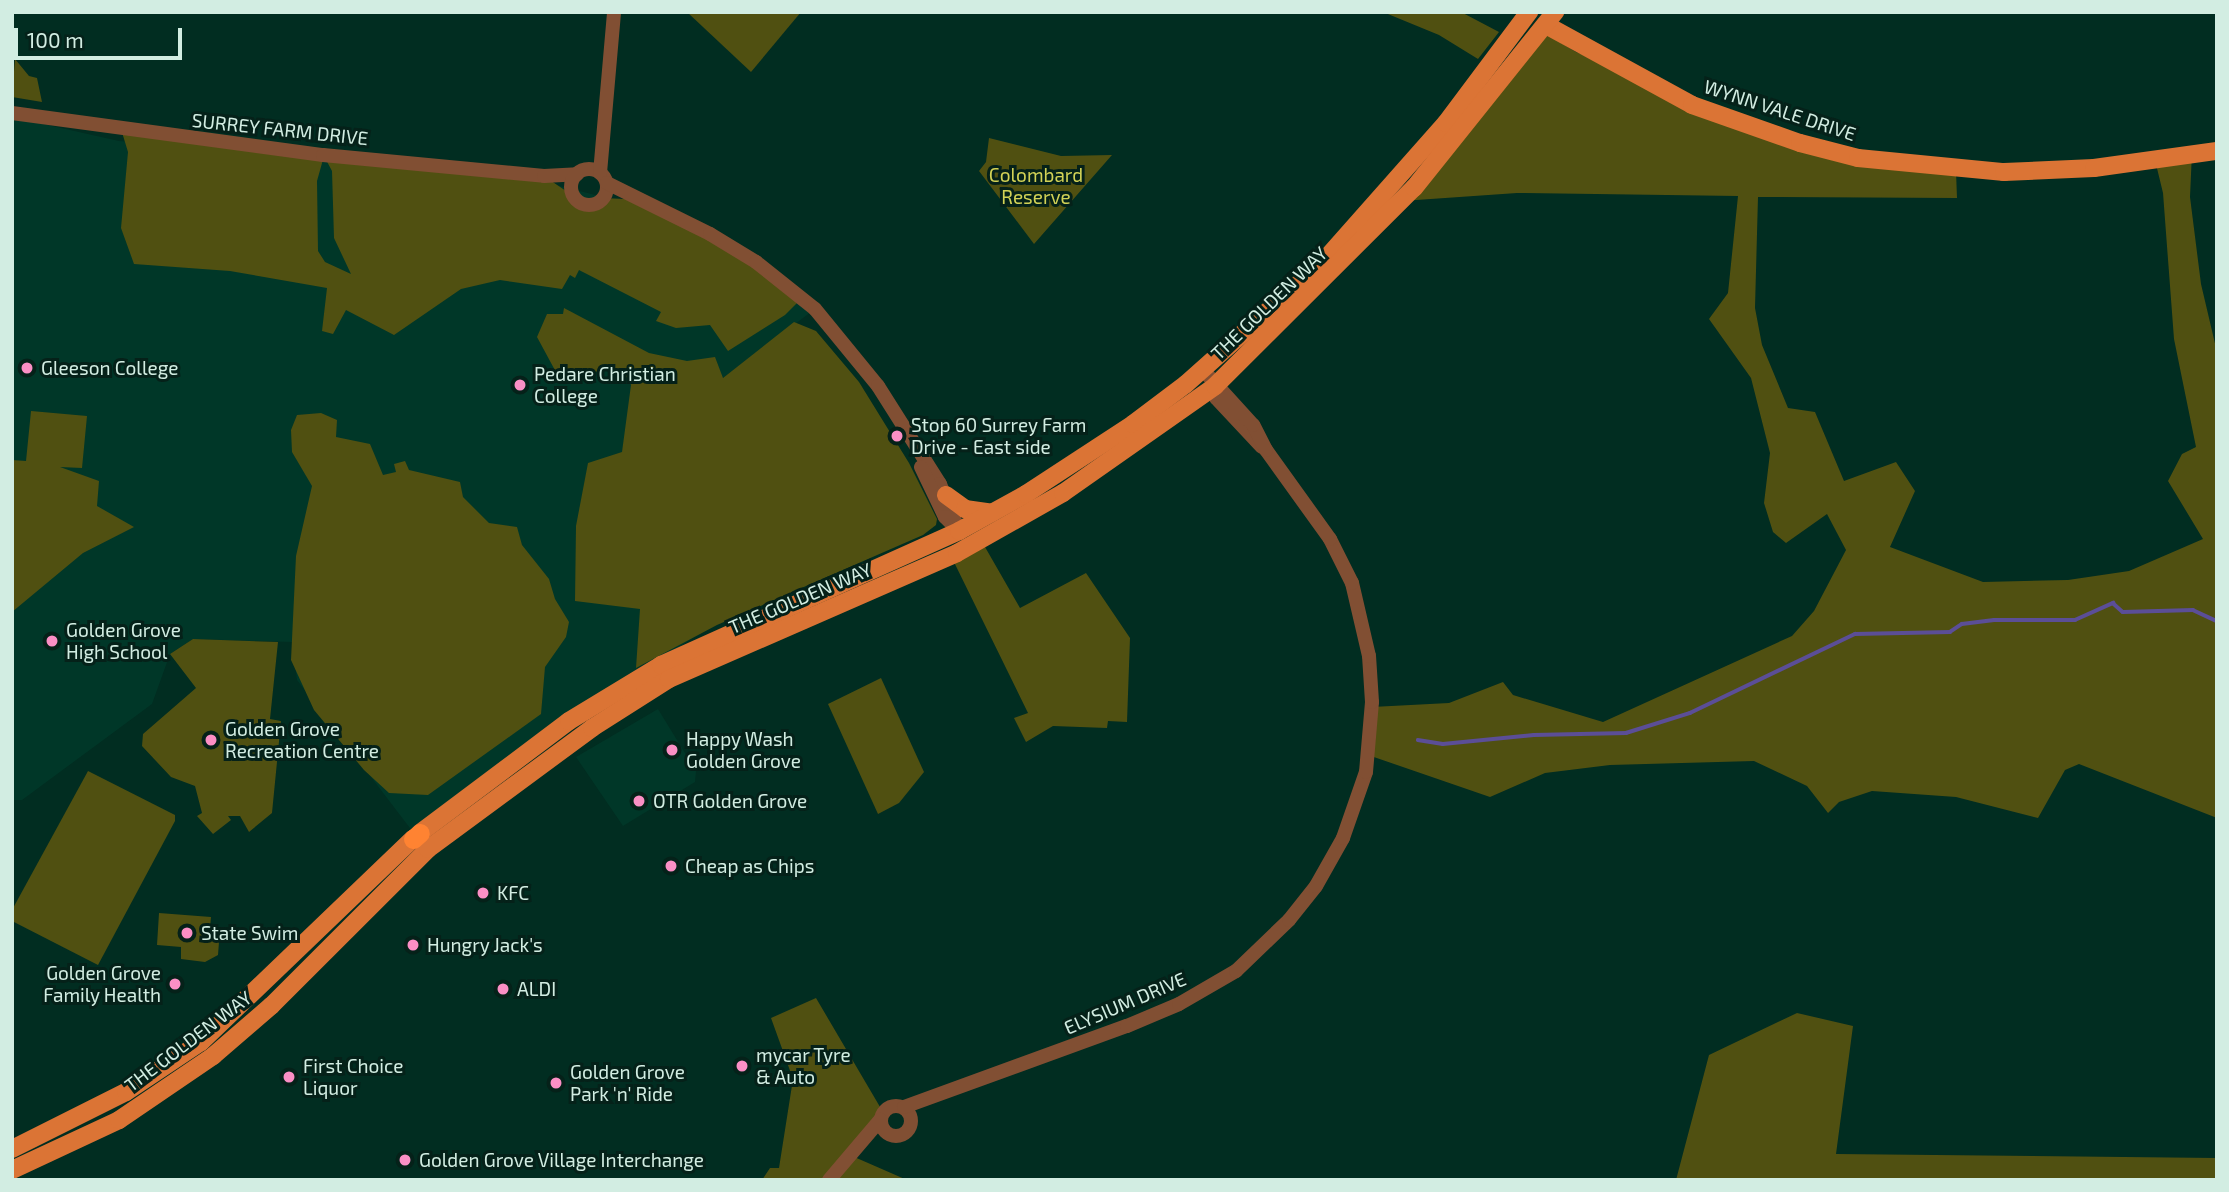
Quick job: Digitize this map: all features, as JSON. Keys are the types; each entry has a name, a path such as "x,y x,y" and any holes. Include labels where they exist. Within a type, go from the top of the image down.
{"main road":[{"name":"THE GOLDEN WAY","path":"12,1170 140,1108 242,1033 428,849 592,728 669,679 957,553 995,521 1203,370 1340,244 1446,123 1516,33 1529,12"},
{"name":"THE GOLDEN WAY","path":"995,521 1095,472 1215,386 1388,217 1475,118 1547,17"},
{"path":"1516,33 1547,17"},
{"name":"WYNN VALE DRIVE","path":"1547,17 1692,105 1850,156 1956,171 2004,172 2094,168 2217,150"},
{"name":"WYNN VALE DRIVE","path":"2186,153 2217,137"},
{"path":"946,495 965,509 995,521"},
{"path":"957,553 959,531 995,521"},
{"name":"THE GOLDEN WAY","path":"12,1149 127,1092 201,1042 416,836 569,720 661,665 959,531"},
{"path":"201,1042 272,988 324,939 348,928 334,915"},
{"path":"127,1092 140,1108"}],"street":[{"path":"603,198 601,139 614,12"},
{"name":"SURREY FARM DRIVE","path":"12,113 224,143 544,176 581,172 604,178"},
{"path":"601,139 572,193 588,205 603,198 646,204"},
{"name":"SURREY FARM DRIVE","path":"544,176 572,193"},
{"path":"604,178 646,204 749,257 815,309 878,386 946,495 959,531"},
{"name":"ELYSIUM DRIVE","path":"908,1112 943,1093 1148,1017 1236,971 1289,920 1330,864 1366,772 1372,702 1368,656 1352,583 1330,539 1266,450 1216,398 1215,386 1203,370"},
{"path":"914,446 930,488 959,531"},
{"path":"829,1180 880,1121 886,1108 908,1112 904,1134 890,1135 851,1156"},
{"path":"880,1121 890,1135"}],"shaded area":[{"path":"12,117 119,141 500,171 671,214 815,309 723,378 695,636 416,836 297,680 292,642 193,639 170,654 152,704 22,800 12,800"},
{"path":"658,709 696,771 695,782 623,826 576,757"}],"green space":[{"path":"687,12 801,12 751,72"},
{"path":"1383,12 1461,12 1499,32 1478,59 1439,35"},
{"path":"1546,25 1551,37 1576,52 1759,130 1956,171 1957,198 1758,197 1755,308 1762,345 1788,408 1815,412 1844,481 1896,462 1915,491 1890,547 1983,582 2068,580 2129,571 2203,539 2168,481 2182,454 2196,447 2174,339 2163,193 2155,160 2192,152 2190,197 2201,284 2217,352 2217,818 2079,764 2065,770 2038,818 1956,797 1872,791 1839,802 1828,813 1807,786 1754,761 1610,765 1545,773 1490,797 1368,755 1372,707 1449,703 1503,682 1513,695 1603,722 1792,636 1814,611 1846,550 1827,514 1786,543 1773,532 1764,503 1770,453 1751,378 1709,319 1728,293 1738,196 1517,193 1402,201"},
{"path":"15,59 29,76 37,78 42,102 12,97"},
{"path":"121,129 544,176 585,204 603,198 625,199 710,234 802,298 785,315 728,351 710,325 676,328 656,321 661,312 579,270 575,278 570,275 562,289 500,280 461,289 394,335 346,310 333,334 322,331 327,288 230,271 134,264 121,228 128,152","holes":["324,156 332,171 334,238 351,274 325,262 318,251 317,181"]},
{"name":"Colombard Reserve","path":"989,138 1061,156 1112,155 1034,244 979,171 986,162"},
{"path":"564,308 649,353 687,361 715,357 723,378 794,322 816,331 859,382 909,463 937,519 936,525 923,535 717,625 636,668 640,609 575,601 576,526 588,463 622,452 631,385 628,378 608,368 573,379 557,374 537,337 547,314 563,314"},
{"path":"31,411 87,416 82,468 60,467 99,481 97,506 134,527 83,553 12,612 12,460 26,461"},
{"path":"321,413 337,420 336,437 370,444 383,475 396,472 394,464 405,461 409,470 460,482 463,497 489,523 517,527 522,545 549,579 555,599 569,622 566,637 545,667 541,714 428,795 389,793 364,770 314,710 291,660 296,556 312,486 292,452 291,430 297,415"},
{"path":"981,540 1020,608 1086,573 1130,638 1127,722 1108,721 1107,728 1053,726 1026,742 1014,718 1028,713 951,556"},
{"name":"Golden Grove Recreation Centre","path":"193,639 278,642 270,719 281,721 272,813 249,832 240,816 228,816 231,820 213,834 197,816 202,813 195,786 171,777 142,746 143,734 196,688 170,654"},
{"path":"881,678 924,772 899,803 878,814 828,704"},
{"path":"88,771 175,815 175,821 98,965 12,921 12,910"},
{"name":"State Swim","path":"159,913 211,917 210,928 220,929 218,955 205,962 181,959 181,947 157,945"},
{"path":"816,998 883,1112 881,1126 852,1156 907,1180 762,1180 770,1168 779,1168 793,1079 771,1018"},
{"path":"1797,1013 1853,1026 1836,1154 2217,1158 2217,1180 1676,1180 1709,1055"}],"waterway":[{"path":"1418,740 1443,744 1534,735 1626,733 1690,713 1855,634 1950,632 1962,624 1994,620 2075,620 2113,603 2123,612 2193,610 2217,621"}],"place":[{"name":"Gleeson College","path":"27,368"},
{"name":"Pedare Christian College","path":"520,385"},
{"name":"Stop 60 Surrey Farm Drive - East side","path":"897,436"},
{"name":"Golden Grove High School","path":"52,641"},
{"name":"Golden Grove Recreation Centre","path":"211,740"},
{"name":"Happy Wash Golden Grove","path":"672,750"},
{"name":"OTR Golden Grove","path":"639,801"},
{"name":"Cheap as Chips","path":"671,866"},
{"name":"KFC","path":"483,893"},
{"name":"State Swim","path":"187,933"},
{"name":"Hungry Jack's","path":"413,945"},
{"name":"Golden Grove Family Health","path":"175,984"},
{"name":"ALDI","path":"503,989"},
{"name":"mycar Tyre & Auto","path":"742,1066"},
{"name":"First Choice Liquor","path":"289,1077"},
{"name":"Golden Grove Park 'n' Ride","path":"556,1083"},
{"name":"Golden Grove Village Interchange","path":"405,1160"}]}
